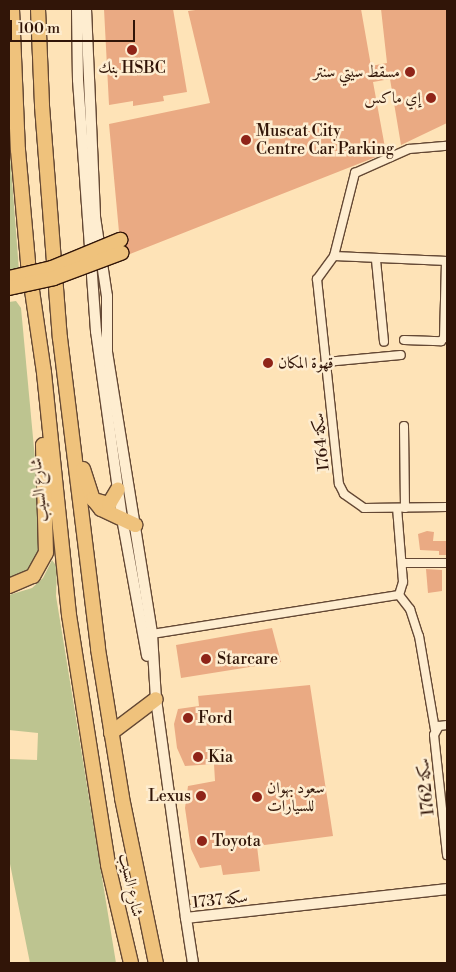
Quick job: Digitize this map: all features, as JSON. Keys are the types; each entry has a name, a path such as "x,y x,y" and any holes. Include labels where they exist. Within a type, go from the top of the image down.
{"highway":[{"name":"شارع السيب","path":"12,9 18,150 28,263 44,373 69,615 108,865 131,963"},
{"name":"شارع السيب","path":"38,9 55,279 74,442 111,734 156,963"},
{"path":"9,101 18,150"},
{"path":"9,278 52,268 120,246 54,278 9,288"},
{"path":"9,586 26,582 33,576 46,553 41,386 44,373"},
{"path":"74,442 93,499 101,509 135,525"},
{"path":"93,499 109,504 118,489"},
{"path":"111,734 156,699"}],"street":[{"path":"77,9 78,80 91,273 122,518 156,699"},
{"path":"86,9 95,208 107,296 107,352 152,634 156,699"},
{"path":"404,340 441,341 444,338 446,261 376,260 334,256 355,173 409,149 447,146"},
{"name":"سكة 1764","path":"334,256 317,279 340,484 344,494 364,508 447,507"},
{"path":"376,260 384,342"},
{"path":"326,362 401,355"},
{"path":"152,634 399,595 403,582 401,508 404,426"},
{"path":"402,563 447,563"},
{"name":"سكة 1762","path":"399,595 410,608 419,636 435,730 447,856"},
{"name":"سكة 1737","path":"156,699 186,918 447,890"},
{"path":"435,730 447,725"},
{"path":"186,918 193,963"}],"green space":[{"path":"9,140 19,271 9,273"},
{"path":"16,301 21,308 41,524 39,555 28,573 9,582 9,302"},
{"path":"52,560 57,567 56,596 116,963 30,963 9,859 9,759 37,760 38,733 9,730 9,595 32,588 43,578"}],"building":[{"path":"104,9 173,9 187,92 163,96 164,101 133,106 133,101 109,105"},
{"name":"Muscat City Centre Car Parking","path":"203,9 361,9 371,66 387,63 381,9 447,9 447,123 401,145 390,79 373,82 386,153 130,254 126,246 128,236 119,232 109,124 210,103 188,11"},
{"path":"427,531 434,532 433,541 447,541 447,555 439,555 439,551 420,550 418,534"},
{"path":"426,569 442,570 442,591 428,593"},
{"path":"272,628 281,662 181,678 176,645"},
{"name":"سعود بهوان للسيارات","path":"310,685 333,836 257,846 260,871 223,875 221,865 200,868 191,849 185,808 188,786 215,781 214,764 185,766 177,748 174,724 178,709 199,706 198,696"}],"place":[{"name":"بنك HSBC","path":"132,50"},
{"name":"مسقط سيتي سنتر","path":"410,72"},
{"name":"إي ماكس","path":"431,98"},
{"name":"Muscat City Centre Car Parking","path":"246,140"},
{"name":"قهوة المكان","path":"268,363"},
{"name":"Starcare","path":"206,659"},
{"name":"Ford","path":"188,718"},
{"name":"Kia","path":"198,757"},
{"name":"Lexus","path":"201,796"},
{"name":"سعود بهوان للسيارات","path":"257,797"},
{"name":"Toyota","path":"202,841"}]}
